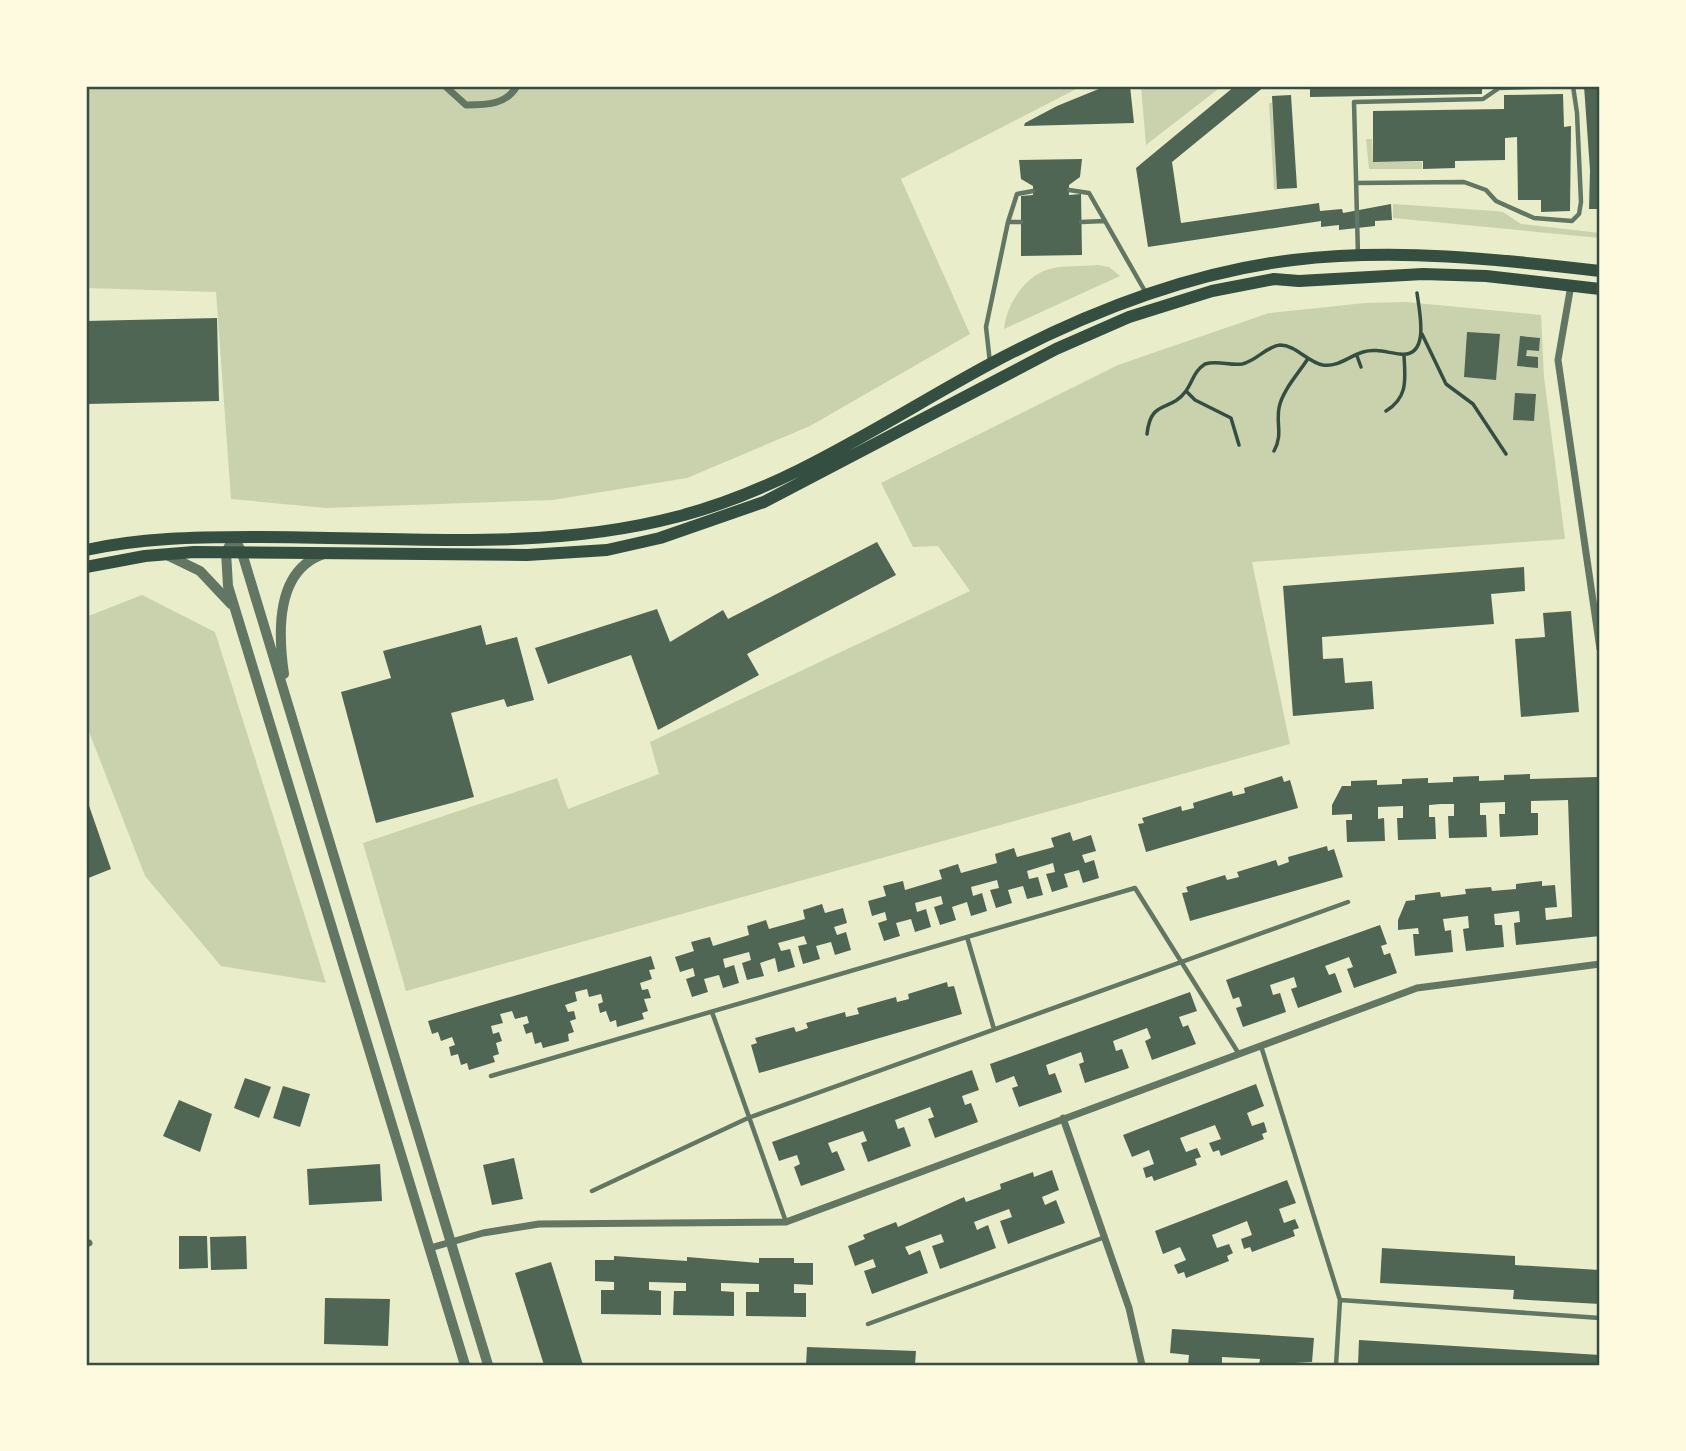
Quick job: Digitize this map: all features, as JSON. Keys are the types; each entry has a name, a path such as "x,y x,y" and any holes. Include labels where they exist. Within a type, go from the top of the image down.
{"main road":[{"path":"86,550 161,539 532,538 604,532 676,517 732,499 784,476 990,364 1083,319 1147,294 1257,266 1358,256 1488,258 1600,271"},
{"path":"86,567 163,554 555,554 607,550 660,538 787,491 1032,361 1104,327 1167,305 1235,286 1274,279 1299,281 1423,274 1600,289"}],"street":[{"path":"445,86 466,105 492,105 512,94 517,86"},
{"path":"1571,285 1558,360 1600,649"},
{"path":"234,537 226,552 226,579 465,1365"},
{"path":"234,537 242,553 488,1365"},
{"path":"163,554 200,571 225,596 236,612"},
{"path":"294,725 281,646 281,609 300,571 314,559 326,554"},
{"path":"430,1248 509,1228 565,1223 786,1222 1417,988 1600,964"},
{"path":"1063,1118 1129,1308 1142,1365"}],"lane":[{"path":"1356,183 1464,182 1486,190 1496,201 1534,218 1572,221 1579,214 1581,202 1577,113 1573,86 1499,88 1483,99 1354,102 1356,183 1358,256"},
{"path":"1069,190 1089,193 1147,294"},
{"path":"990,364 986,327 1008,222 1017,194 1033,191"},
{"path":"1082,222 1105,221"},
{"path":"1008,222 1021,222"},
{"path":"491,1076 1135,888 1239,1054"},
{"path":"592,1191 748,1118 1348,902"},
{"path":"967,937 994,1030"},
{"path":"712,1012 786,1222"},
{"path":"1261,1045 1340,1300 1336,1365"},
{"path":"868,1324 1105,1237"},
{"path":"1340,1300 1600,1318"}],"path":[{"path":"1147,434 1150,415 1156,408 1186,391 1199,368 1212,362 1241,364 1276,346 1284,345 1293,348 1307,360 1337,365 1356,355 1374,351 1404,355 1414,352 1419,345 1421,332 1417,292"},
{"path":"1421,332 1446,384 1473,404 1506,454"},
{"path":"1356,355 1361,367"},
{"path":"1386,411 1401,398 1406,385 1404,355"},
{"path":"1274,451 1281,434 1279,407 1282,397 1307,360"},
{"path":"1186,391 1195,400 1231,418 1239,445"}],"green space":[{"path":"86,86 1082,86 901,179 970,334 810,426 687,478 553,500 326,508 231,499 216,292 86,288"},
{"path":"1141,86 1222,86 1146,145"},
{"path":"1269,103 1272,103 1277,190 1274,190"},
{"path":"1366,139 1372,139 1373,162 1422,162 1422,169 1369,169"},
{"path":"1393,204 1503,212 1521,224 1600,233 1600,238 1393,218"},
{"path":"1098,265 1109,267 1120,276 1004,329 1015,297 1035,276 1053,268"},
{"path":"1406,302 1541,315 1544,377 1565,539 1252,562 1290,744 406,991 363,843 557,778 568,809 659,774 650,742 970,591 938,546 913,547 881,483 1118,365 1269,313 1365,303"},
{"path":"142,595 215,632 326,983 221,966 145,876 86,724 86,617"}],"building":[{"path":"1106,86 1130,86 1134,123 1024,126 1057,106"},
{"path":"1235,86 1265,86 1172,162 1181,223 1319,203 1320,211 1342,209 1343,213 1391,204 1392,220 1375,221 1375,226 1339,230 1339,225 1321,227 1321,221 1148,247 1136,168"},
{"path":"1310,86 1482,86 1482,94 1310,97"},
{"path":"1584,86 1600,86 1600,209 1589,209 1590,170"},
{"path":"1563,94 1564,127 1571,126 1570,211 1541,212 1541,200 1518,200 1517,137 1505,138 1505,160 1455,161 1455,168 1423,169 1423,161 1373,162 1373,111 1504,109 1504,95"},
{"path":"1291,95 1297,188 1277,189 1272,96"},
{"path":"1082,159 1080,177 1069,185 1069,195 1081,194 1082,255 1021,256 1021,196 1033,195 1033,186 1021,179 1019,160"},
{"path":"217,318 219,401 86,404 86,321"},
{"path":"1467,332 1500,334 1496,380 1464,377"},
{"path":"1520,336 1540,338 1539,351 1527,350 1526,356 1538,357 1538,368 1517,366"},
{"path":"1515,393 1536,394 1534,421 1513,420"},
{"path":"877,542 896,575 747,654 759,675 658,730 631,655 548,684 535,648 657,609 670,642 723,610 728,619"},
{"path":"1524,567 1525,591 1491,594 1494,624 1322,637 1323,659 1343,658 1345,683 1372,681 1374,709 1293,716 1283,586"},
{"path":"1571,611 1579,712 1521,717 1515,639 1545,637 1543,613"},
{"path":"481,625 486,645 517,637 534,700 507,707 504,699 451,713 474,797 376,823 341,692 391,678 383,651"},
{"path":"1530,774 1530,779 1597,777 1600,936 1516,945 1514,923 1520,922 1519,911 1494,914 1495,925 1502,925 1504,947 1466,951 1463,929 1469,928 1468,916 1443,919 1445,931 1451,930 1453,952 1415,956 1413,934 1419,934 1418,928 1398,930 1398,920 1406,901 1415,900 1415,895 1440,892 1441,897 1466,894 1465,889 1516,889 1516,884 1542,881 1542,886 1555,885 1557,907 1545,908 1546,920 1572,917 1568,800 1531,801 1531,813 1538,813 1538,835 1500,837 1499,814 1505,814 1505,802 1480,803 1480,815 1486,815 1487,837 1449,838 1448,816 1454,816 1454,804 1441,804 1429,805 1429,817 1435,817 1436,839 1398,840 1397,818 1403,818 1403,806 1378,807 1378,819 1384,818 1385,841 1347,842 1346,820 1352,820 1352,814 1332,815 1332,805 1342,786 1351,786 1351,781 1377,780 1377,785 1402,784 1402,779 1428,778 1428,783 1453,782 1453,777 1479,776 1479,781 1504,780 1504,775"},
{"path":"1282,776 1284,782 1290,780 1298,808 1146,852 1138,824 1144,823 1142,818 1181,806 1182,811 1194,808 1193,803 1232,791 1233,796 1245,793 1244,788"},
{"path":"86,797 111,869 86,879"},
{"path":"1070,832 1073,841 1091,835 1096,851 1082,855 1085,863 1094,860 1099,878 1083,883 1079,870 1064,874 1068,887 1052,892 1046,874 1055,872 1053,863 1027,871 1029,879 1038,877 1043,895 1027,899 1023,886 1008,890 1012,903 996,908 990,890 999,888 997,880 971,887 973,896 982,893 987,911 971,916 967,902 952,907 956,920 940,925 934,907 943,904 941,896 915,903 917,912 926,909 931,927 915,932 911,919 896,923 900,936 884,941 878,923 887,920 885,912 872,916 868,901 886,896 883,886 903,881 905,890 942,879 939,870 958,864 961,873 997,863 995,854 1014,848 1017,857 1054,847 1051,838"},
{"path":"1327,846 1328,851 1334,849 1343,877 1190,921 1182,893 1188,892 1186,887 1225,875 1227,880 1239,877 1237,872 1276,860 1278,866 1289,862 1288,857"},
{"path":"822,904 825,913 843,908 847,923 834,927 837,935 846,932 851,950 835,955 831,942 816,946 820,959 803,964 798,946 807,944 804,936 778,943 781,951 790,949 795,967 778,972 775,958 760,963 764,976 747,980 742,963 751,960 749,952 723,959 725,968 734,965 739,983 723,988 719,975 704,979 708,992 692,997 686,979 695,976 693,968 680,972 675,957 694,951 691,942 710,937 713,946 749,935 747,926 766,920 769,929 805,919 803,910"},
{"path":"1380,925 1387,944 1381,946 1384,955 1390,953 1397,973 1354,988 1347,969 1353,967 1349,957 1325,966 1329,975 1335,973 1342,992 1298,1008 1291,989 1297,987 1294,977 1270,985 1273,995 1280,993 1286,1012 1243,1027 1236,1008 1242,1006 1239,997 1233,999 1226,980"},
{"path":"651,956 655,969 649,970 652,979 640,983 642,990 648,989 651,998 644,999 648,1011 642,1013 644,1019 617,1027 616,1020 610,1022 606,1011 600,1013 598,1004 603,1002 601,994 589,997 587,989 575,992 577,1001 565,1005 568,1012 574,1011 576,1019 570,1021 574,1032 568,1034 569,1041 543,1048 541,1042 535,1044 532,1032 526,1034 523,1025 529,1023 527,1016 515,1019 512,1011 500,1014 503,1023 491,1026 493,1034 499,1032 502,1041 496,1043 499,1054 493,1056 495,1062 469,1070 467,1063 461,1065 458,1054 451,1056 449,1047 455,1045 452,1037 441,1041 438,1032 432,1034 428,1021"},
{"path":"947,982 948,987 954,986 962,1014 759,1073 751,1045 757,1043 755,1038 794,1027 796,1032 808,1028 806,1023 845,1012 846,1017 859,1014 857,1008 896,997 897,1002 909,999 908,994"},
{"path":"1190,992 1197,1011 1179,1017 1183,1027 1188,1025 1196,1044 1152,1060 1145,1041 1151,1038 1147,1028 1113,1041 1116,1051 1122,1049 1129,1068 1085,1083 1079,1064 1084,1062 1081,1052 1046,1065 1049,1075 1055,1073 1062,1092 1019,1107 1012,1088 1018,1086 1014,1076 996,1083 990,1064"},
{"path":"972,1070 979,1090 962,1096 965,1105 971,1103 978,1122 935,1138 928,1119 934,1117 930,1107 895,1120 898,1129 904,1127 911,1146 868,1162 861,1143 867,1141 863,1131 828,1143 832,1153 837,1151 845,1170 801,1186 794,1167 800,1164 797,1155 779,1161 772,1142"},
{"path":"245,1078 271,1087 259,1118 234,1108"},
{"path":"1256,1084 1264,1106 1247,1113 1252,1126 1264,1122 1267,1132 1262,1134 1264,1139 1221,1156 1219,1150 1213,1152 1209,1143 1221,1139 1215,1125 1180,1138 1186,1152 1197,1148 1201,1157 1195,1159 1197,1165 1154,1181 1152,1176 1146,1178 1143,1168 1154,1164 1149,1150 1132,1157 1123,1135"},
{"path":"283,1086 310,1094 300,1127 273,1118"},
{"path":"179,1100 212,1114 200,1152 163,1136"},
{"path":"514,1158 523,1199 492,1205 483,1165"},
{"path":"380,1164 382,1201 309,1205 307,1169"},
{"path":"1052,1170 1059,1190 1042,1197 1045,1205 1056,1200 1065,1223 1008,1244 1000,1221 1012,1217 1009,1209 974,1222 977,1230 988,1225 996,1248 940,1269 932,1246 944,1242 941,1234 905,1247 909,1255 920,1250 928,1273 872,1294 864,1271 876,1267 873,1259 855,1266 848,1246 865,1239 863,1235 896,1222 898,1227 964,1197 966,1202 1001,1189 1000,1184 1033,1172 1034,1177"},
{"path":"1287,1180 1296,1203 1279,1209 1284,1223 1295,1219 1299,1228 1293,1230 1295,1236 1252,1252 1250,1247 1244,1249 1241,1239 1252,1235 1247,1221 1212,1235 1217,1248 1229,1244 1233,1253 1227,1256 1229,1261 1186,1278 1184,1272 1178,1274 1174,1265 1186,1260 1180,1247 1163,1254 1155,1231"},
{"path":"179,1236 207,1236 208,1268 179,1269"},
{"path":"246,1236 247,1269 211,1270 210,1237"},
{"path":"1382,1248 1515,1256 1515,1265 1600,1270 1600,1304 1513,1299 1514,1290 1380,1283"},
{"path":"614,1256 687,1261 687,1257 759,1263 759,1258 794,1258 794,1263 813,1263 813,1285 794,1284 794,1293 806,1293 806,1317 746,1316 746,1292 759,1292 759,1284 721,1283 721,1291 734,1292 734,1316 673,1315 674,1291 686,1291 686,1283 649,1282 649,1290 661,1291 661,1315 601,1314 601,1290 614,1290 614,1282 595,1281 595,1260 614,1260"},
{"path":"551,1262 583,1365 544,1365 515,1273"},
{"path":"325,1298 390,1299 388,1346 324,1344"},
{"path":"1172,1329 1314,1338 1312,1362 1259,1365 1260,1359 1222,1357 1222,1365 1188,1365 1189,1355 1170,1353"},
{"path":"1359,1340 1600,1355 1600,1365 1358,1364"},
{"path":"807,1347 916,1351 915,1365 806,1365"}]}
